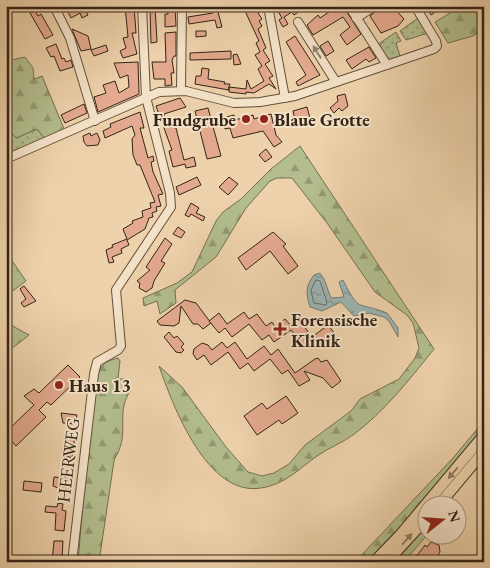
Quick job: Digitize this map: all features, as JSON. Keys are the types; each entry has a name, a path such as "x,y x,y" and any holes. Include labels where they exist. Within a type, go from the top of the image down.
{"main road":[{"path":"374,562 484,435"},
{"path":"446,496 484,451"},
{"path":"387,562 418,528"}],"street":[{"path":"54,6 70,38 95,121"},
{"path":"142,6 146,97"},
{"path":"182,6 182,90"},
{"path":"268,6 285,98"},
{"path":"349,6 387,65"},
{"path":"356,18 375,6"},
{"path":"7,156 95,121 160,92 182,90 234,103 285,98 434,49 437,46 436,41 415,6"},
{"path":"298,22 336,82"},
{"name":"HEERWEG","path":"72,562 94,374 98,362 118,350 121,346 116,290 171,207 170,194 146,97"}],"green space":[{"path":"462,6 484,6 484,29 473,36 448,43 435,22"},
{"path":"418,18 428,33 406,40 400,31"},
{"path":"396,32 401,41 396,43 400,56 386,61 380,51 380,43"},
{"path":"25,57 33,68 34,79 42,76 65,131 45,139 37,129 16,138 6,127 6,61"},
{"path":"6,127 16,138 37,129 45,139 10,152 6,147"},
{"path":"300,146 434,349 406,384 365,426 353,435 321,453 291,476 277,484 261,488 242,487 224,478 209,464 195,445 183,425 159,366 182,387 226,447 248,472 262,476 274,473 289,464 305,445 351,411 360,399 399,379 415,358 419,348 413,323 407,315 375,292 327,223 292,178 277,178 270,181 246,208 216,257 175,290 176,303 160,314 157,301 144,306 143,298 177,283 192,272 216,221 223,212 241,199 271,169"},
{"path":"6,252 26,281 6,296"},
{"path":"9,324 29,335 6,353 6,326"},
{"path":"118,358 120,361 118,379 127,379 131,390 124,405 123,435 114,461 99,562 78,562 85,478 98,374 105,363"},
{"path":"484,421 484,429 427,496 418,496 418,506 374,558 370,562 355,562 453,458"},
{"path":"418,534 418,546 404,562 392,562"}],"water":[{"path":"320,273 331,298 344,297 339,282 343,280 353,298 360,305 387,313 398,328 398,337 389,321 384,317 369,313 354,316 341,302 322,311 310,307 307,294 309,283 314,275"}],"building":[{"path":"79,6 88,15 82,18 80,13 71,18 66,8"},
{"path":"125,6 134,6 136,33 132,33 137,54 123,58 120,51 126,48 123,38 128,37"},
{"path":"150,6 155,6 157,42 151,43"},
{"path":"168,6 175,6 176,26 165,27 165,14 168,14"},
{"path":"252,6 257,6 260,12 258,13 262,19 259,21 262,26 258,29 266,48 263,50 270,61 265,64 273,76 269,78 276,89 269,84 254,93 229,92 229,90 195,84 196,76 201,76 202,68 209,69 208,79 225,82 224,84 230,84 229,87 246,89 247,80 251,89 264,81 258,69 262,66 255,55 260,52 256,43 259,41 245,11"},
{"path":"289,6 307,6 294,15 292,12 284,17 288,24 283,27 279,20 282,18 279,13"},
{"path":"338,6 343,6 361,34 347,45 340,35 350,27 343,17 313,35 307,25 318,15 320,18"},
{"path":"382,6 392,6 404,19 398,26 381,33 370,16"},
{"path":"426,6 444,6 431,15"},
{"path":"217,8 222,27 217,28 215,20 189,24 188,17 213,13 212,9"},
{"path":"35,11 38,16 41,14 53,35 45,39 30,13"},
{"path":"72,29 88,36 91,49 81,51"},
{"path":"196,31 206,31 206,36 196,37"},
{"path":"176,32 176,56 172,60 174,73 171,73 172,85 165,86 165,79 154,79 152,62 166,62 165,33"},
{"path":"295,36 320,75 298,86 296,82 306,75 286,42"},
{"path":"328,41 334,51 326,56 320,46"},
{"path":"56,44 62,59 64,58 66,62 71,60 73,67 60,71 54,56 51,57 46,48"},
{"path":"106,45 108,51 94,56 91,50"},
{"path":"369,47 376,58 369,62 366,59 352,69 346,60"},
{"path":"231,51 231,59 190,60 190,53"},
{"path":"237,54 241,64 234,65 233,55"},
{"path":"138,62 139,94 98,112 94,97 106,93 103,85 115,81 119,93 129,87 128,75 120,78 114,63"},
{"path":"345,94 348,106 342,111 339,108 334,113 330,108 338,101 337,96"},
{"path":"180,98 186,107 164,114 168,126 176,128 184,160 194,157 196,166 186,168 185,164 173,167 169,151 172,150 156,106"},
{"path":"84,104 87,113 65,123 61,115"},
{"path":"307,107 310,118 295,119 293,111"},
{"path":"208,108 221,156 207,159 195,111"},
{"path":"140,112 144,128 140,128 148,158 153,156 154,161 151,162 153,172 163,194 158,195 161,206 156,207 157,211 152,213 153,217 149,218 145,229 127,240 129,245 121,249 122,253 112,257 114,262 109,263 106,250 113,247 112,245 127,239 123,229 133,223 132,221 143,217 142,211 151,208 150,203 155,202 140,165 137,165 133,155 132,139 135,135 132,126 105,138 103,131 111,127 110,124"},
{"path":"271,114 276,135 282,142 274,147 263,131 233,138 230,128 225,129 222,118 234,115 235,120 253,115 254,119"},
{"path":"90,133 91,136 97,133 100,140 98,145 87,146 84,142 83,136"},
{"path":"266,149 272,157 265,162 259,155"},
{"path":"197,177 201,185 179,195 176,187"},
{"path":"229,177 238,184 228,195 219,187"},
{"path":"191,203 199,208 196,213 205,217 203,221 191,214 189,217 185,215"},
{"path":"178,227 185,232 181,238 173,234"},
{"path":"273,232 286,244 283,246 298,266 288,274 270,251 246,270 238,258"},
{"path":"165,238 172,244 161,261 165,263 152,288 146,292 139,288 140,283 137,281 150,270 146,267"},
{"path":"24,286 36,301 24,307 21,303 26,299 20,289"},
{"path":"185,300 196,303 211,323 203,329 198,324 193,324 181,306 179,323 174,326 160,325 157,321"},
{"path":"244,312 249,319 257,314 266,326 272,322 275,327 285,319 292,327 300,321 312,337 328,325 335,334 317,347 311,340 303,346 291,330 274,342 269,335 262,340 249,324 232,337 225,328 219,333 209,321 219,313 227,324"},
{"path":"169,332 174,338 177,336 184,344 181,347 184,350 181,353 176,352 164,337"},
{"path":"222,342 227,348 235,342 247,359 264,346 271,355 278,349 295,373 315,359 318,358 321,362 327,360 341,381 332,388 323,378 304,371 310,380 299,386 288,370 282,374 270,359 254,371 248,363 240,369 228,352 211,365 204,355 197,360 193,354 194,349 202,343 208,345 212,350"},
{"path":"68,365 80,377 51,405 47,402 39,410 46,417 16,446 6,435 6,432 34,405 24,396 34,389 39,393"},
{"path":"286,396 298,413 282,424 279,420 257,435 244,416 262,403 267,409"},
{"path":"61,413 77,415 74,424 63,423"},
{"path":"67,435 75,436 72,458 64,455"},
{"path":"65,476 71,477 69,492 53,486 54,477 65,478"},
{"path":"24,481 42,483 41,492 23,490"},
{"path":"58,503 63,504 62,510 66,511 64,531 55,530 56,513 45,512 46,506 57,507"},
{"path":"54,541 63,541 62,558 60,558 59,562 52,562"},
{"path":"424,546 439,546 440,552 438,555 446,562 412,562"}],"place":[{"name":"Fundgrube","path":"246,119"},
{"name":"Blaue Grotte","path":"264,119"},
{"name":"Forensische Klinik","path":"280,329"},
{"name":"Haus 13","path":"59,385"}]}
